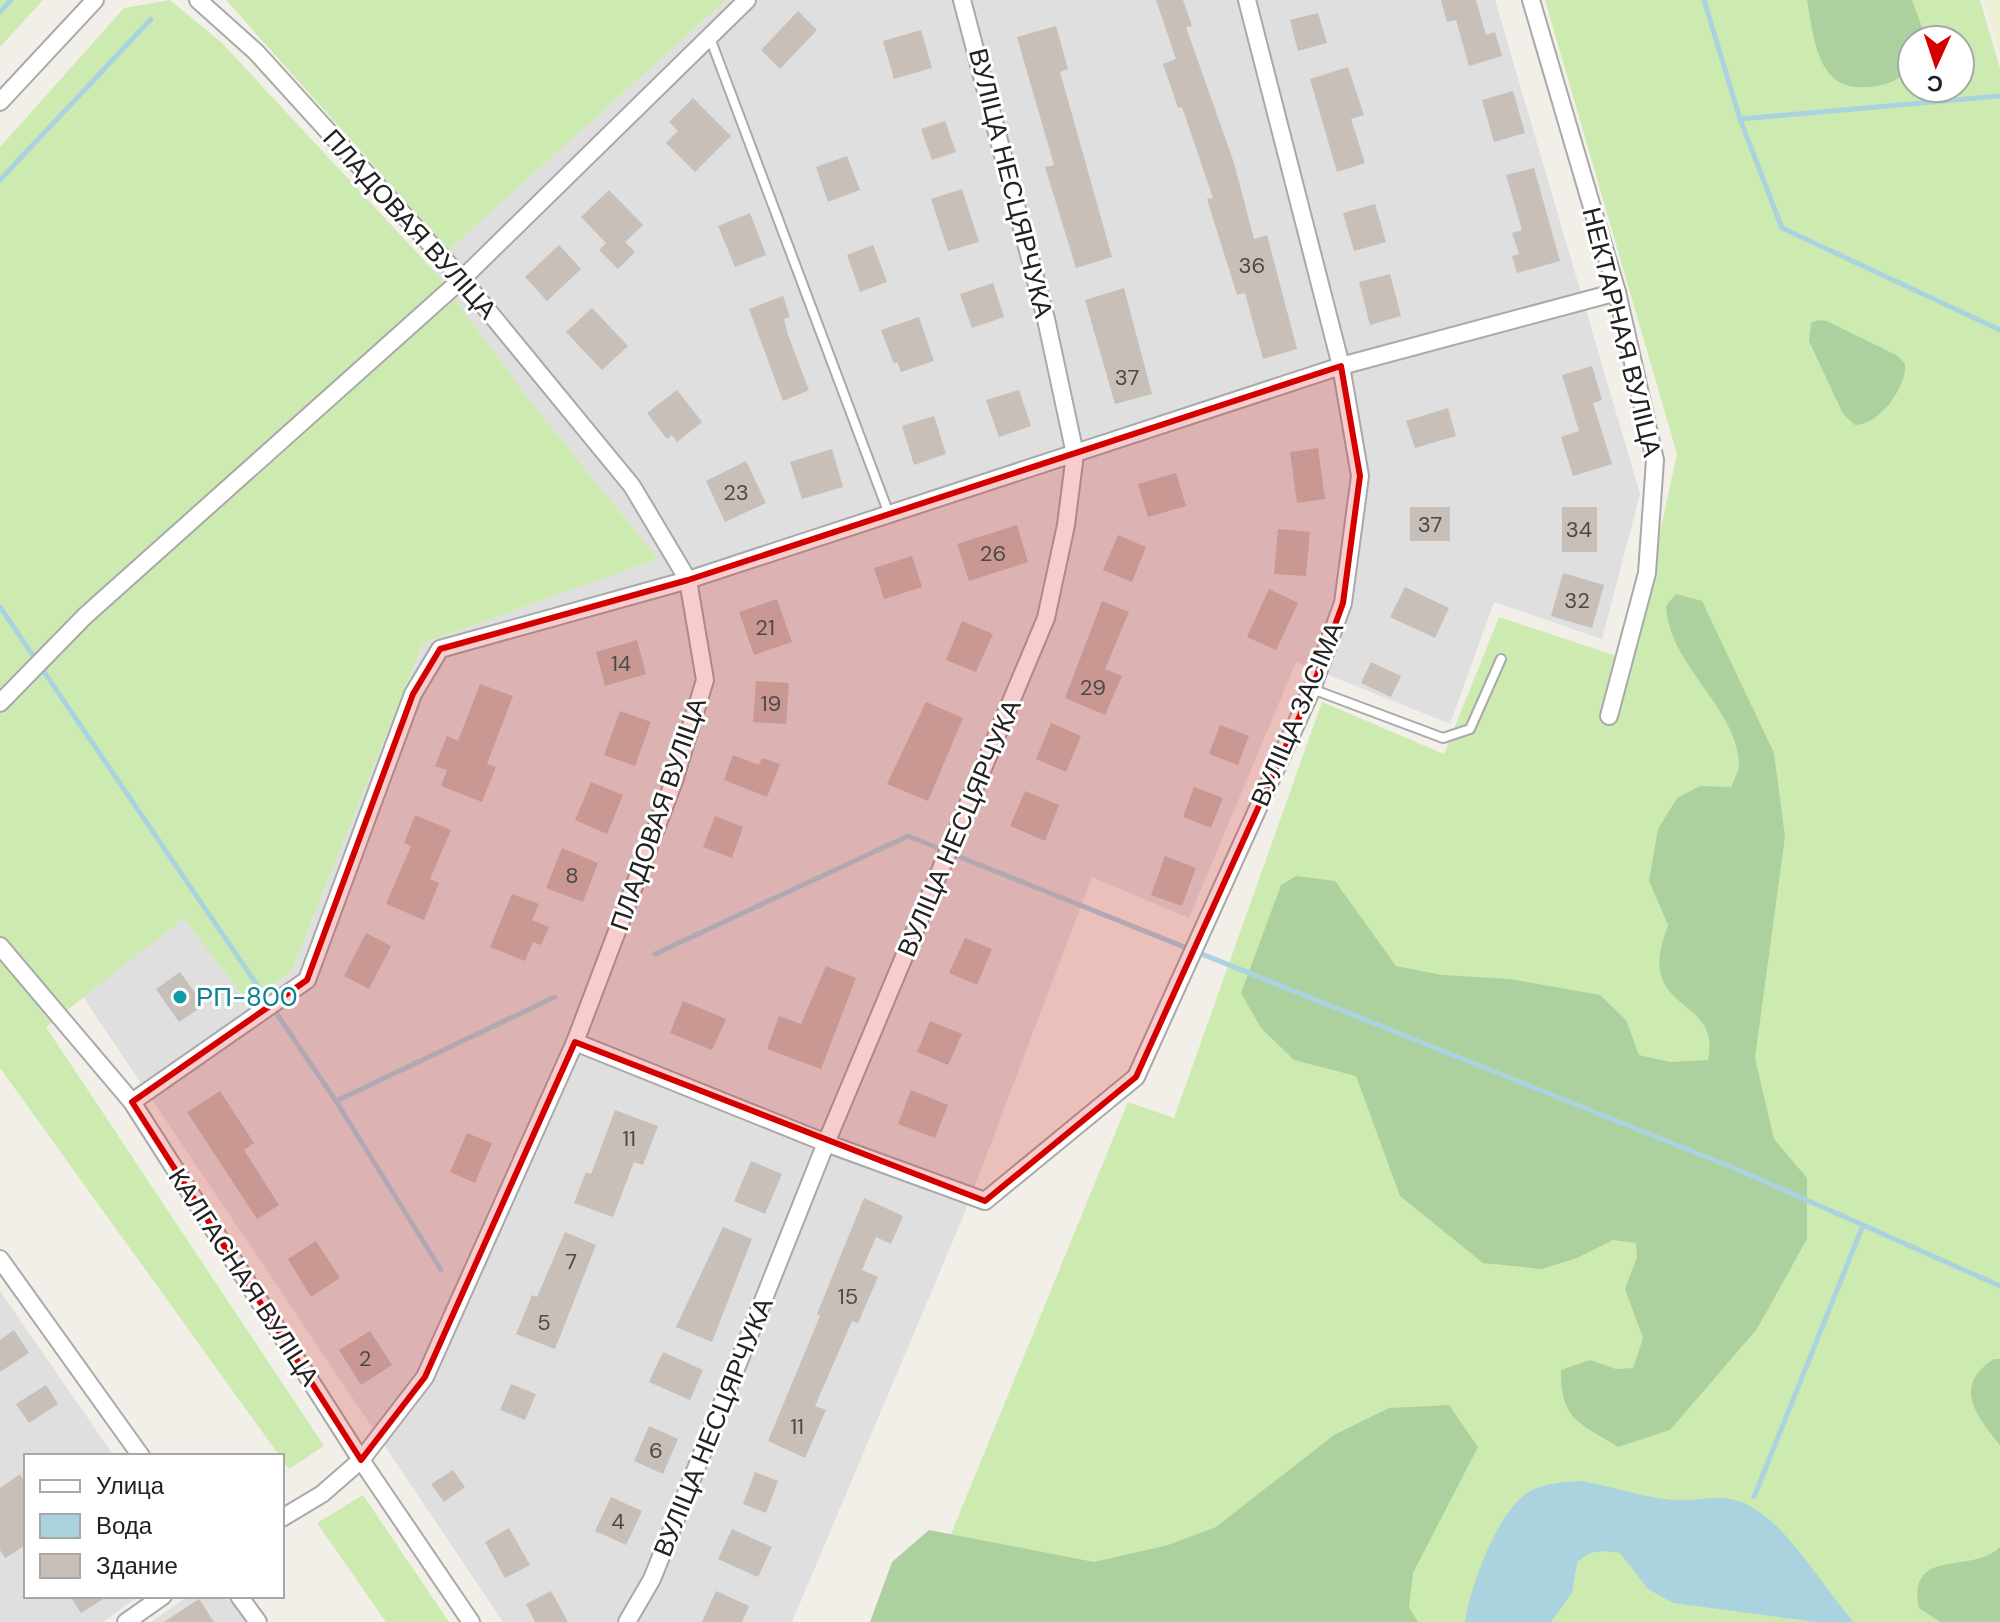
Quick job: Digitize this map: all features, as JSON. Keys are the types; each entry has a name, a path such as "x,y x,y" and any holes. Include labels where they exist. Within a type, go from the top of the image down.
{"street":[{"path":"0,102 95,0"},
{"name":"ПЛАДОВАЯ ВУЛІЦА","path":"198,0 256,52 462,279 632,486 688,580 705,680 674,781 575,1042 425,1377 361,1460 322,1494 284,1517"},
{"path":"0,703 85,616 462,279 747,0"},
{"name":"ВУЛІЦА НЕСЦЯРЧУКА","path":"627,1622 652,1579 826,1143 1046,618 1066,525 1075,454 1046,319 962,0"},
{"name":"ВУЛІЦА ЗАСІМА","path":"826,1143 985,1201 1136,1077 1312,689 1343,603 1360,476 1341,366 1247,0"},
{"name":"НЕКТАРНАЯ ВУЛІЦА","path":"1531,0 1617,292 1655,460 1647,573 1609,716"},
{"path":"132,1102 307,980 413,694 440,649 688,580 1341,366 1617,292"},
{"name":"КАЛГАСНАЯ ВУЛІЦА","path":"0,946 132,1102 361,1460 471,1622"},
{"path":"575,1042 826,1143"},
{"path":"0,1259 140,1454"},
{"path":"126,1622 160,1598"},
{"path":"240,1598 258,1622"}],"lane":[{"path":"710,38 889,514"},
{"path":"1312,689 1443,738 1470,729 1501,659"}],"highlighted area":[{"path":"1341,366 1360,476 1343,603 1312,689 1136,1077 985,1201 575,1042 425,1377 361,1460 132,1102 307,980 413,694 440,649 688,580"}],"shaded area":[{"path":"726,0 1495,0 1640,494 1602,639 1494,602 1450,724 1296,662 1189,918 1092,877 963,1217 792,1622 503,1622 83,997 184,917 248,1003 292,970 423,643 658,559 535,407 434,271 449,250"},
{"path":"0,1291 113,1454 24,1454 24,1598 136,1598 103,1622 0,1622"},
{"path":"185,1598 224,1598 235,1605 247,1622 151,1622"}],"green space":[{"path":"0,0 43,0 0,47"},
{"path":"170,0 222,43 434,271 535,407 658,559 423,643 292,970 248,1003 184,918 46,1027 324,1446 289,1469 284,1462 284,1454 278,1454 0,1068 0,147 124,8"},
{"path":"226,0 726,0 449,250"},
{"path":"1545,0 1980,0 2000,68 2000,1622 915,1622 1128,1102 1174,1118 1322,702 1444,754 1499,617 1632,661 1677,454"},
{"path":"1807,0 1912,0 1921,24 1896,24 1896,79 1879,86 1849,86 1837,80 1827,71 1816,44"},
{"path":"1984,0 2000,0 2000,54"},
{"path":"1827,321 1898,356 1905,364 1896,393 1873,419 1855,425 1843,414 1809,341 1811,323"},
{"path":"1676,594 1702,601 1774,753 1785,837 1755,1058 1774,1139 1807,1178 1807,1239 1757,1329 1670,1430 1618,1447 1583,1425 1569,1410 1564,1400 1561,1370 1590,1360 1616,1369 1633,1368 1643,1338 1625,1289 1637,1257 1636,1243 1613,1240 1577,1258 1542,1269 1483,1263 1400,1196 1356,1076 1294,1060 1261,1028 1241,993 1281,885 1296,876 1335,881 1396,966 1442,975 1510,979 1600,995 1626,1020 1639,1055 1670,1062 1708,1060 1710,1044 1702,1022 1669,991 1663,981 1660,953 1668,925 1649,881 1658,829 1677,798 1700,786 1731,787 1739,764 1727,724 1678,648 1670,628 1666,606"},
{"path":"1994,1359 2000,1359 2000,1445 1976,1412 1971,1390 1981,1369"},
{"path":"1449,1405 1478,1447 1413,1573 1409,1607 1418,1622 870,1622 892,1562 929,1530 1094,1562 1168,1545 1216,1527 1334,1435 1389,1408"},
{"path":"363,1495 449,1622 386,1622 317,1523"},
{"path":"2000,1547 2000,1622 1940,1622 1919,1608 1918,1589 1923,1576 1932,1569 1974,1560"}],"water":[{"path":"1581,1481 1661,1499 1719,1498 1746,1504 1761,1513 1790,1541 1854,1622 1815,1622 1673,1603 1648,1589 1620,1553 1603,1551 1587,1555 1577,1563 1572,1593 1551,1622 1465,1622 1480,1569 1508,1512 1532,1490 1550,1484"}],"building":[{"path":"1156,0 1183,0 1192,26 1186,27 1234,163 1254,239 1267,235 1297,349 1263,359 1245,293 1237,295 1207,199 1213,198 1182,107 1178,108 1163,64 1176,59"},
{"path":"1441,0 1476,0 1486,35 1495,32 1502,56 1469,66 1456,20 1447,22"},
{"path":"798,11 817,30 780,69 761,50"},
{"path":"1318,13 1327,43 1298,51 1290,20"},
{"path":"1056,26 1068,69 1060,72 1112,257 1076,268 1045,167 1054,165 1017,37"},
{"path":"921,30 932,68 894,79 883,41"},
{"path":"1348,67 1364,115 1351,119 1365,163 1337,172 1310,79"},
{"path":"1513,91 1525,133 1494,142 1482,100"},
{"path":"693,98 731,136 695,172 666,143 678,131 669,122"},
{"path":"945,121 956,152 932,160 921,129"},
{"path":"847,156 860,190 828,202 816,167"},
{"path":"1534,168 1560,261 1517,273 1512,256 1519,254 1512,233 1522,230 1506,175"},
{"path":"962,189 979,242 948,251 931,199"},
{"path":"609,190 643,225 625,242 635,252 618,269 599,250 606,243 581,217"},
{"path":"1375,204 1386,242 1354,251 1343,213"},
{"path":"750,213 766,255 735,267 718,226"},
{"path":"559,245 581,269 547,301 525,277"},
{"path":"873,245 887,282 860,292 847,255"},
{"path":"1390,274 1401,316 1370,325 1359,282"},
{"path":"993,283 1004,317 972,328 960,294"},
{"path":"1124,288 1152,394 1115,404 1085,300"},
{"path":"783,296 790,317 784,319 788,335 809,390 783,401 749,309"},
{"path":"592,308 628,346 602,370 566,332"},
{"path":"919,317 934,361 901,372 897,362 894,364 881,330"},
{"path":"1592,366 1602,400 1593,403 1612,464 1573,476 1561,437 1579,431 1562,375"},
{"path":"677,390 702,422 677,442 672,435 667,439 647,413"},
{"path":"1019,390 1031,426 999,437 986,400"},
{"path":"1448,408 1456,436 1415,448 1406,421"},
{"path":"934,416 946,454 914,465 902,426"},
{"path":"1318,448 1325,499 1297,503 1290,452"},
{"path":"832,449 843,487 802,499 790,462"},
{"path":"746,461 766,503 725,522 706,481"},
{"path":"1176,473 1186,506 1148,517 1138,484"},
{"path":"1410,507 1450,507 1450,541 1410,541"},
{"path":"1562,507 1597,507 1597,552 1562,552"},
{"path":"1017,525 1028,562 969,581 957,544"},
{"path":"1278,529 1310,532 1306,576 1274,574"},
{"path":"1118,535 1146,547 1132,582 1103,570"},
{"path":"912,556 922,587 884,599 874,568"},
{"path":"1563,573 1604,585 1592,628 1551,616"},
{"path":"1405,587 1449,608 1435,638 1390,617"},
{"path":"1269,589 1298,603 1276,650 1247,637"},
{"path":"777,599 792,642 754,655 739,612"},
{"path":"1102,601 1129,612 1105,669 1122,676 1105,715 1065,698"},
{"path":"962,621 993,634 976,672 946,660"},
{"path":"637,640 646,674 605,686 596,652"},
{"path":"1371,662 1401,676 1391,697 1361,683"},
{"path":"756,681 789,683 786,724 753,722"},
{"path":"480,684 513,696 487,764 496,767 482,802 441,786 447,770 435,766 447,736 458,741"},
{"path":"926,702 963,718 928,801 887,784"},
{"path":"620,711 651,722 635,766 604,755"},
{"path":"1051,723 1081,736 1066,772 1036,759"},
{"path":"1220,725 1249,736 1238,765 1209,754"},
{"path":"733,755 759,765 762,758 780,764 767,797 724,780"},
{"path":"591,782 623,795 607,834 575,820"},
{"path":"1194,787 1223,798 1211,828 1183,817"},
{"path":"1025,791 1059,805 1045,841 1010,826"},
{"path":"415,815 451,830 430,879 439,883 424,920 386,904 411,846 404,843"},
{"path":"715,816 743,827 732,858 703,847"},
{"path":"562,848 598,863 583,902 546,888"},
{"path":"1165,856 1196,868 1182,906 1151,895"},
{"path":"512,894 539,904 532,920 549,927 541,945 533,942 525,961 490,947"},
{"path":"366,933 391,946 369,989 344,976"},
{"path":"965,938 992,949 977,985 949,973"},
{"path":"826,966 856,978 821,1069 767,1049 779,1016 801,1024"},
{"name":"РП-800","path":"180,972 204,1005 179,1022 156,989"},
{"path":"683,1001 726,1019 712,1050 670,1033"},
{"path":"930,1021 962,1034 948,1065 917,1052"},
{"path":"911,1090 948,1105 935,1138 898,1124"},
{"path":"220,1091 254,1143 244,1150 279,1205 257,1219 187,1112"},
{"path":"615,1110 658,1126 643,1165 634,1162 613,1217 574,1203 586,1172 591,1174"},
{"path":"467,1133 492,1143 475,1183 450,1172"},
{"path":"751,1161 782,1174 765,1214 734,1201"},
{"path":"864,1198 903,1216 891,1244 876,1237 862,1270 878,1277 858,1323 852,1321 815,1406 826,1410 805,1458 768,1441 820,1316 817,1314"},
{"path":"723,1227 752,1239 712,1342 676,1327"},
{"path":"565,1232 596,1245 555,1349 516,1334 532,1295 537,1297"},
{"path":"316,1241 340,1278 311,1297 288,1259"},
{"path":"14,1330 29,1353 0,1372 0,1340"},
{"path":"370,1331 392,1365 361,1385 339,1350"},
{"path":"663,1352 703,1370 690,1400 649,1382"},
{"path":"511,1384 536,1394 525,1420 500,1410"},
{"path":"46,1385 58,1404 29,1423 16,1404"},
{"path":"649,1426 678,1439 663,1474 634,1461"},
{"path":"453,1470 465,1487 444,1502 431,1484"},
{"path":"755,1472 778,1481 766,1513 743,1504"},
{"path":"20,1474 24,1481 24,1546 5,1558 0,1550 0,1488"},
{"path":"611,1497 642,1511 626,1545 595,1531"},
{"path":"509,1528 530,1565 505,1578 485,1542"},
{"path":"732,1529 772,1547 758,1577 718,1559"},
{"path":"551,1591 568,1622 535,1622 526,1604"},
{"path":"716,1591 749,1606 742,1622 702,1622"},
{"path":"71,1598 105,1598 81,1613"},
{"path":"199,1599 214,1622 164,1622"}],"waterway":[{"path":"0,12 11,0"},
{"path":"1704,0 1740,119 1782,228 2000,330"},
{"path":"0,180 151,19"},
{"path":"1740,119 2000,96"},
{"path":"0,607 336,1101 441,1270"},
{"path":"655,954 908,836 1739,1170 2000,1286"},
{"path":"336,1101 555,997"},
{"path":"1754,1497 1863,1225"}],"place":[{"name":"РП-800","path":"180,997"}]}
